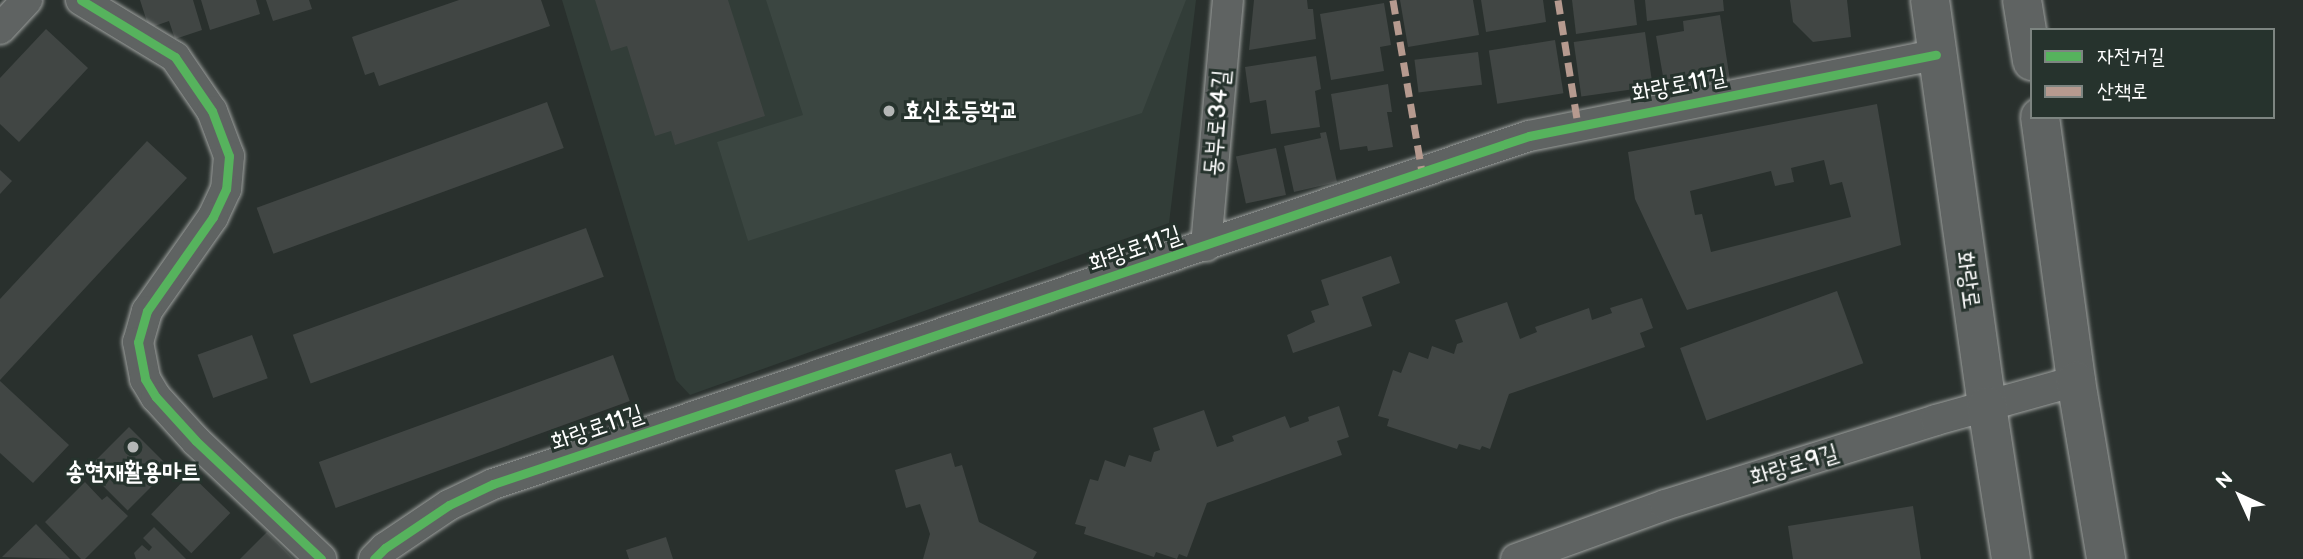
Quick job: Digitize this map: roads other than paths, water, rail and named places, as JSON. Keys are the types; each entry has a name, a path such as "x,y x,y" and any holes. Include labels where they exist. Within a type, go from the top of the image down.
{"main road":[{"name":"화랑로","path":"1930,0 2011,559"},
{"path":"2022,0 2030,49"},
{"path":"2039,119 2076,382 2106,559"}],"street":[{"path":"0,29 27,0"},
{"path":"81,0 175,57 212,111 229,156 226,189 213,217 147,311 138,342 139,361 145,379 156,397 197,441 321,559"},
{"name":"동부로34길","path":"1206,246 1228,0"},
{"name":"화랑로11길","path":"374,559 385,548 449,505 493,484 1529,136 1936,55"},
{"name":"화랑로9길","path":"1517,559 1665,505 1987,406 2076,382"}],"place":[{"name":"효신초등학교","path":"889,111"},
{"name":"송현재활용마트","path":"133,447"}]}
